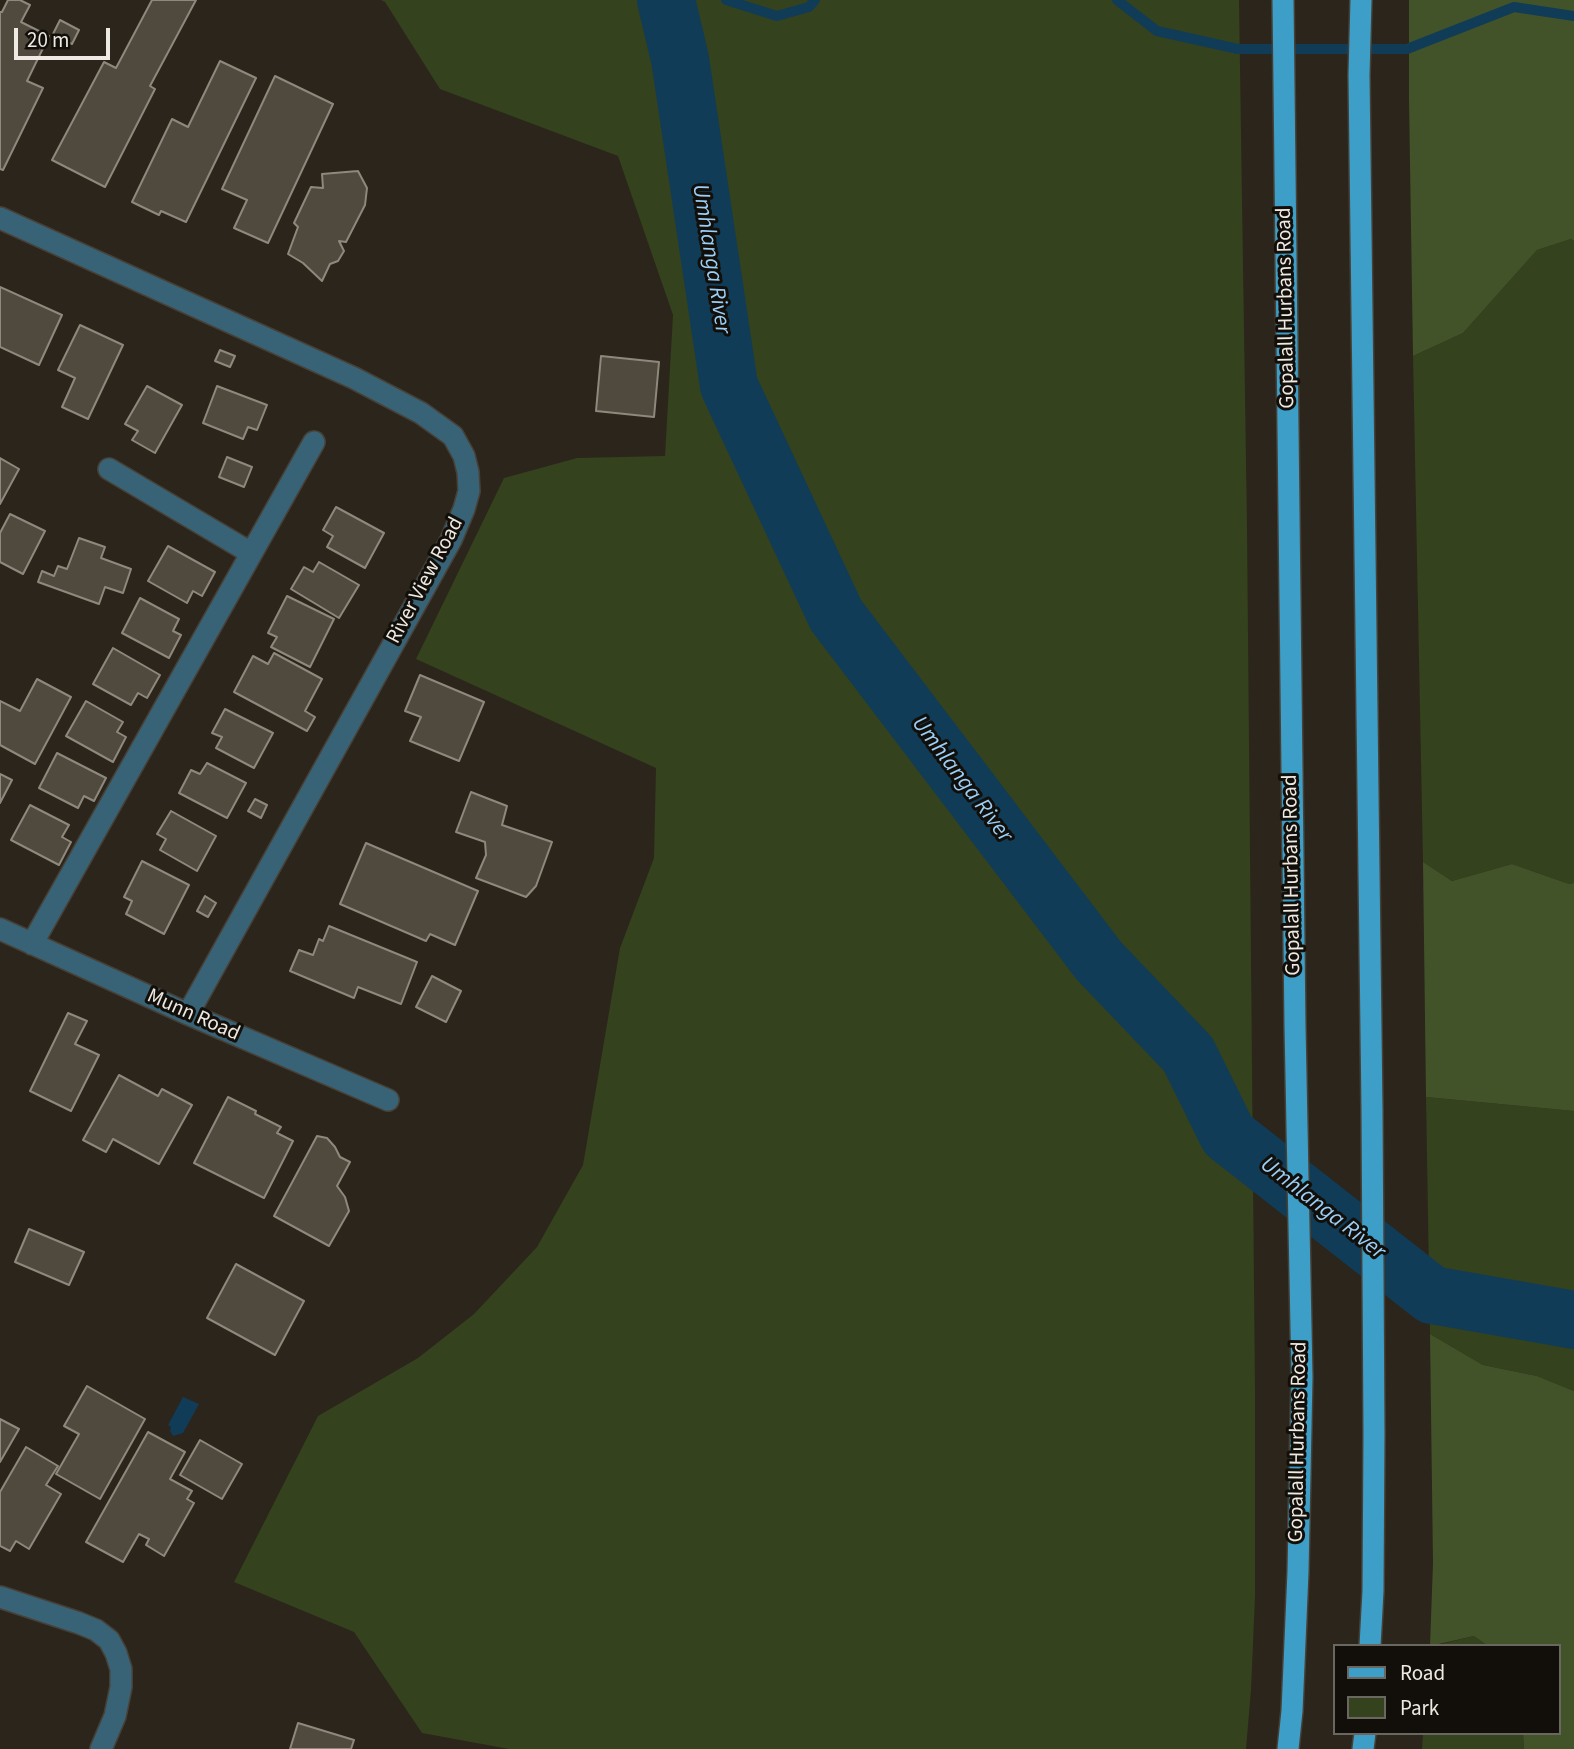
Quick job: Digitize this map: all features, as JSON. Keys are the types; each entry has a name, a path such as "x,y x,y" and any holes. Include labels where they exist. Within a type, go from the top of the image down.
{"main road":[{"path":"1361,0 1359,75 1374,1434 1370,1644"},
{"name":"Gopalall Hurbans Road","path":"1284,2 1301,1377 1298,1572 1293,1711 1288,1749"}],"street":[{"name":"River View Road","path":"0,218 354,378 421,413 453,436 464,456 468,472 469,491 451,540 188,1014"},
{"path":"32,944 314,442"},
{"path":"110,469 251,553"},
{"name":"Munn Road","path":"0,929 388,1100"},
{"path":"0,1597 79,1623 96,1630 108,1640 121,1669 121,1687 101,1749"}],"green space":[{"path":"381,0 1239,0 1255,1390 1255,1597 1246,1749 509,1749 422,1733 354,1632 234,1582 318,1416 418,1358 474,1314 537,1247 583,1165 620,948 654,858 656,768 416,659 504,478 577,458 665,456 673,315 618,156 440,89 385,2"},
{"path":"1409,0 1574,0 1574,241 1571,239 1537,250 1463,333 1413,356 1409,98"},
{"path":"1571,239 1574,241 1574,883 1569,884 1512,864 1452,881 1423,862 1413,356 1463,333 1537,250"},
{"path":"1423,862 1452,881 1512,864 1569,884 1574,883 1574,1111 1426,1097"},
{"path":"1426,1097 1574,1111 1574,1391 1537,1376 1483,1365 1430,1334"},
{"path":"1430,1334 1483,1365 1537,1376 1574,1391 1574,1749 1524,1749 1523,1735 1560,1735 1560,1644 1485,1644 1474,1636 1430,1644 1433,1563"},
{"path":"1474,1636 1485,1644 1441,1644"},
{"path":"1423,1735 1523,1735 1524,1749 1422,1749"}],"water":[{"path":"183,1397 199,1404 183,1433 173,1436 168,1425"}],"building":[{"path":"8,0 20,0 30,5 21,22 49,36 27,81 43,88 3,170 0,169 0,12"},
{"path":"152,0 196,0 150,86 155,89 105,187 52,160 104,62 116,68"},
{"path":"60,20 79,30 72,44 53,34"},
{"path":"220,61 256,78 186,222 161,211 159,215 132,202 172,119 188,127"},
{"path":"275,76 333,104 268,243 234,228 247,200 222,189"},
{"path":"358,171 367,188 365,205 346,242 339,241 344,251 338,261 330,264 322,281 303,263 288,254 298,227 294,223 311,187 323,188 322,174"},
{"path":"0,287 62,315 39,365 0,347"},
{"path":"80,325 123,345 88,419 62,407 75,378 58,370"},
{"path":"220,350 235,356 230,367 215,361"},
{"path":"601,356 659,362 654,417 596,411"},
{"path":"147,386 182,405 155,453 132,440 138,431 125,424"},
{"path":"217,386 267,405 257,430 248,427 243,439 203,423"},
{"path":"227,457 252,467 244,487 219,477"},
{"path":"0,458 19,469 0,504"},
{"path":"336,507 384,533 365,568 327,547 333,536 323,530"},
{"path":"10,514 45,531 23,574 0,562 0,533"},
{"path":"79,538 105,547 101,558 131,569 123,593 105,587 99,604 38,582 42,571 54,576 58,566 67,569"},
{"path":"168,546 215,572 202,596 193,591 187,603 148,581"},
{"path":"319,562 359,585 339,618 291,589 304,567 313,572"},
{"path":"287,596 334,619 310,667 271,647 277,637 268,633"},
{"path":"140,598 179,619 173,631 181,635 169,658 122,633"},
{"path":"113,648 160,675 147,698 138,693 131,705 93,684"},
{"path":"274,653 322,679 305,711 315,717 307,731 234,692 253,656 268,664"},
{"path":"420,675 484,702 459,761 410,741 421,717 405,711"},
{"path":"37,679 71,697 35,764 0,745 0,701 20,711"},
{"path":"86,701 123,722 117,732 126,737 113,762 66,736"},
{"path":"225,709 273,733 254,768 216,748 222,737 212,733"},
{"path":"57,753 106,778 94,801 84,796 78,808 39,788"},
{"path":"207,763 246,783 227,818 179,793 191,770 200,774"},
{"path":"0,774 12,780 0,803"},
{"path":"471,792 507,806 502,825 552,842 536,886 526,897 476,878 486,855 485,842 456,832"},
{"path":"255,799 267,805 261,818 248,811"},
{"path":"30,805 69,825 62,837 71,842 59,865 11,840"},
{"path":"171,811 216,836 197,871 160,850 166,839 157,834"},
{"path":"366,843 478,891 455,945 430,934 426,941 340,904"},
{"path":"142,861 189,885 164,934 126,914 132,901 124,897"},
{"path":"205,896 216,903 208,917 197,911"},
{"path":"329,926 417,962 401,1004 358,987 354,998 290,971 299,950 313,955 319,939 323,941"},
{"path":"432,976 461,991 446,1022 416,1007"},
{"path":"68,1013 87,1021 75,1044 99,1055 71,1111 30,1091"},
{"path":"119,1075 158,1096 162,1089 192,1105 159,1164 113,1139 106,1152 83,1140"},
{"path":"228,1097 281,1127 277,1133 293,1141 264,1198 194,1163"},
{"path":"317,1136 327,1138 340,1157 350,1162 337,1186 345,1197 349,1211 329,1246 274,1216"},
{"path":"29,1229 84,1252 69,1285 15,1262"},
{"path":"236,1264 304,1301 275,1355 207,1318"},
{"path":"87,1386 145,1419 100,1499 56,1474 79,1434 64,1426"},
{"path":"0,1419 19,1429 0,1462"},
{"path":"148,1432 185,1452 170,1479 192,1491 187,1499 194,1503 164,1556 146,1545 149,1539 139,1534 123,1562 86,1542"},
{"path":"200,1440 242,1464 222,1499 180,1475"},
{"path":"26,1447 58,1466 46,1485 61,1494 29,1549 16,1541 10,1551 0,1546 0,1492"},
{"path":"298,1723 354,1740 351,1749 290,1749"}],"waterway":[{"name":"Umhlanga River","path":"666,0 680,59 729,386 836,615 1099,961 1188,1054 1228,1135 1432,1295 1574,1320"},
{"path":"726,0 777,16 809,7 815,0"},
{"path":"1117,0 1157,31 1238,49 1407,49 1514,7 1574,16"}]}
